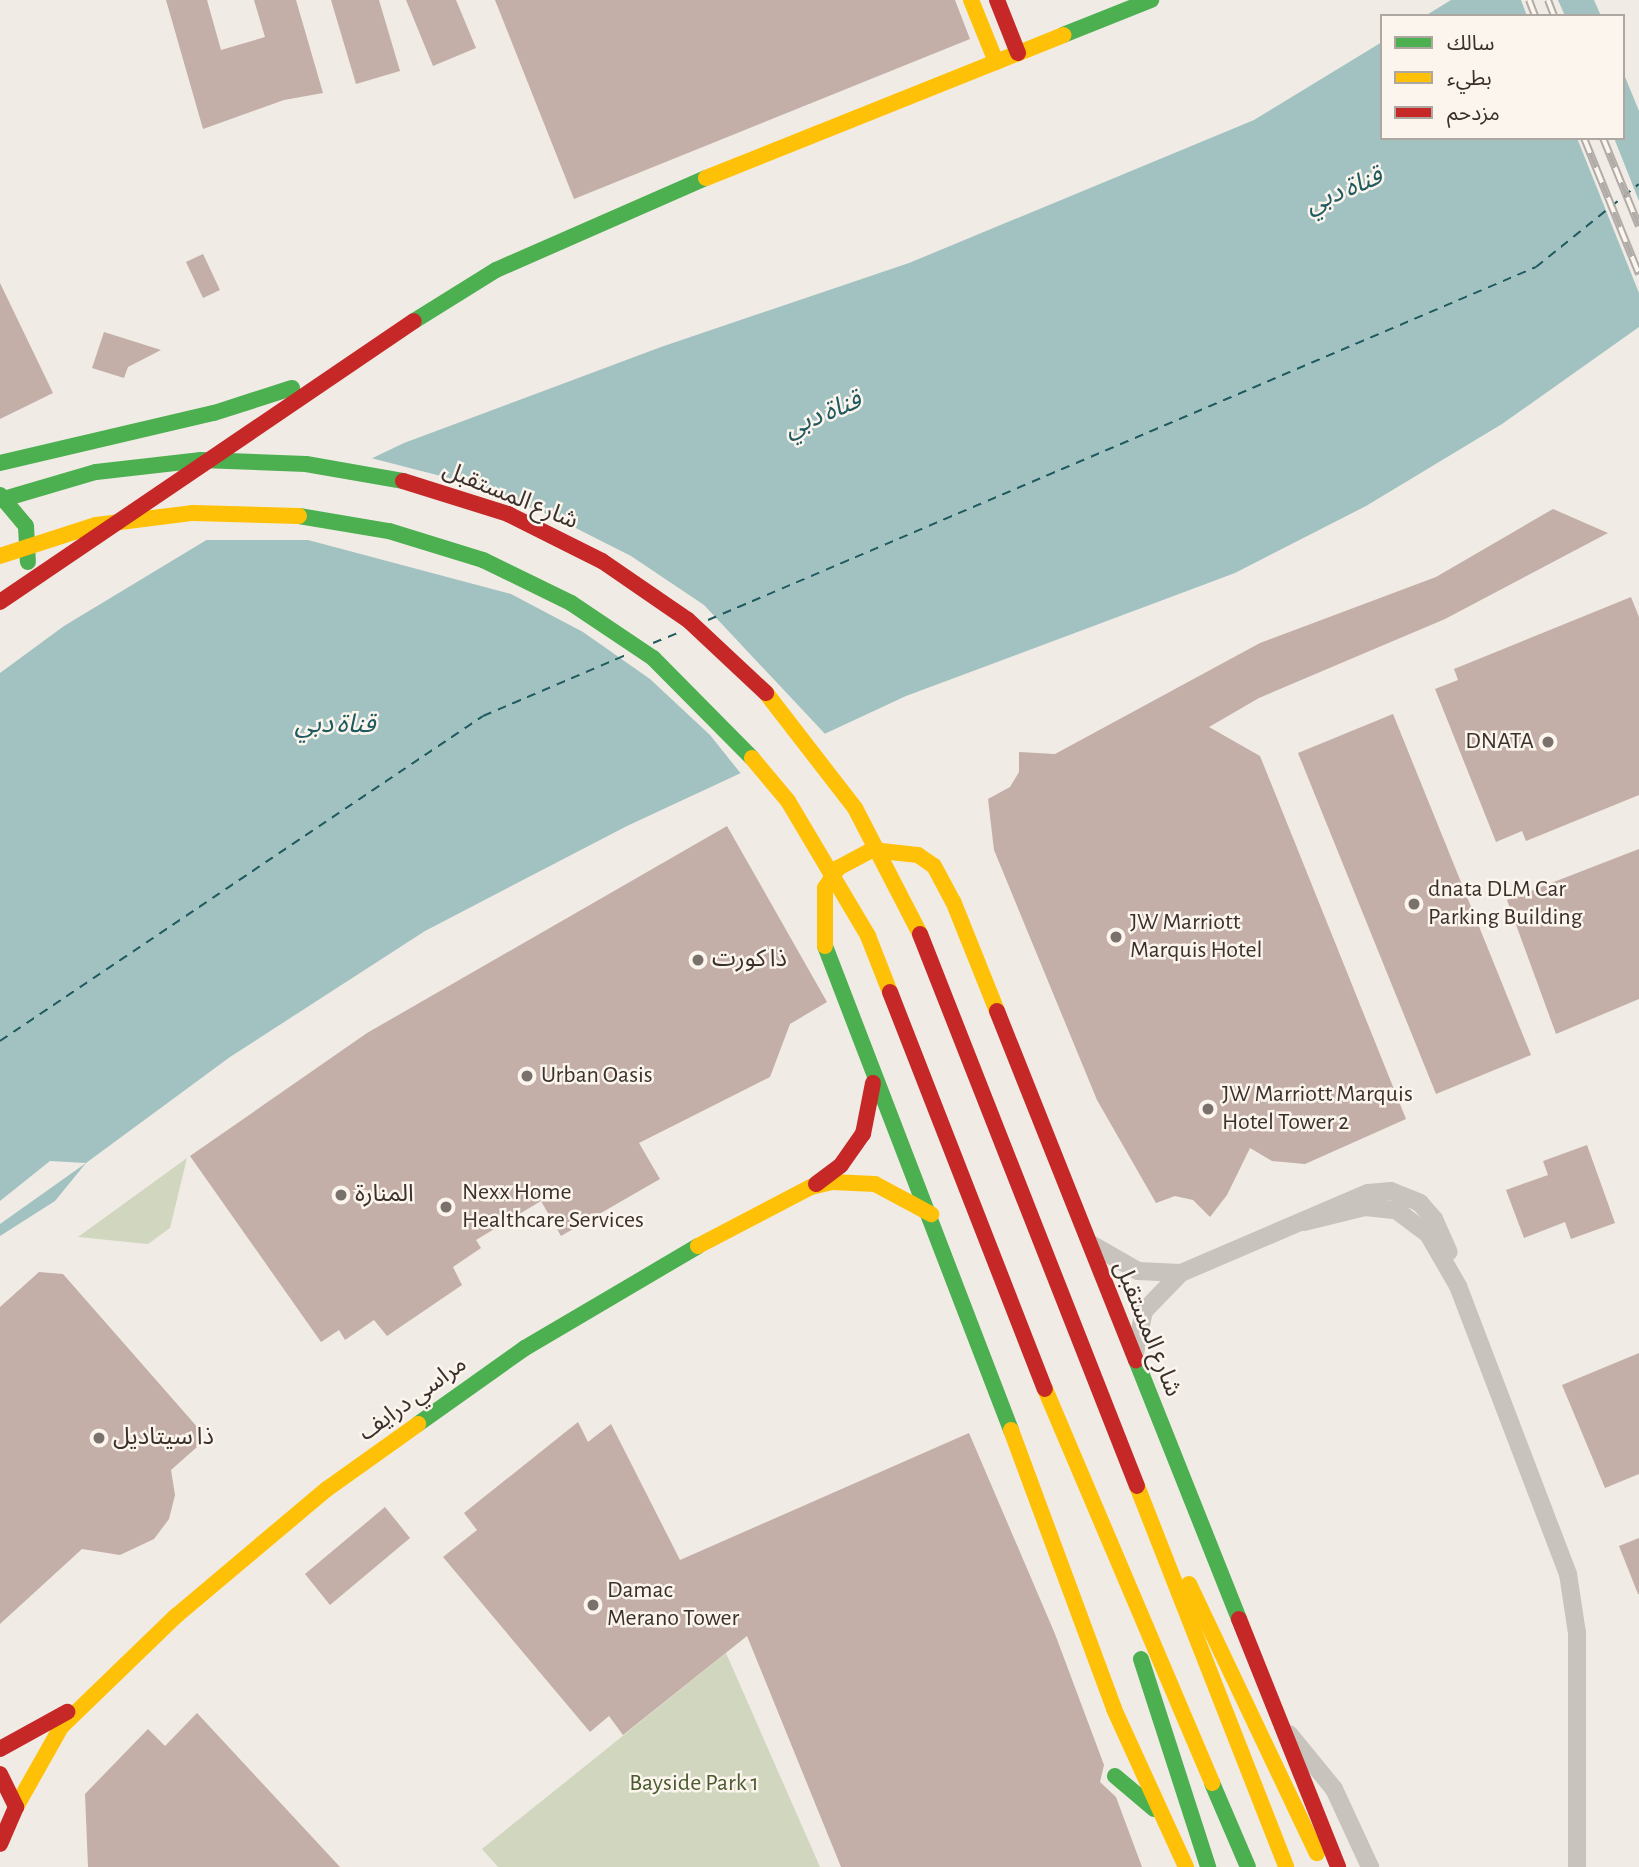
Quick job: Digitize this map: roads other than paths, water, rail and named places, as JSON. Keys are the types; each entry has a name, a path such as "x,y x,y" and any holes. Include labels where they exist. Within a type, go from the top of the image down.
{"street":[{"path":"971,0 996,62"},
{"path":"997,0 1018,53"},
{"path":"0,602 342,366 496,270 552,241 1150,0"},
{"path":"0,463 247,403 342,366"},
{"name":"شارع المستقبل","path":"0,497 96,472 253,460 409,482 532,525 646,589 765,692 855,808 912,914 1286,1867"},
{"path":"0,497 26,526 30,557 19,587"},
{"path":"0,556 96,525 243,512 389,531 505,570 613,629 725,725 788,801 868,936 1097,1521 1248,1867"},
{"name":"شارع المستقبل","path":"1186,1867 1114,1709 932,1215 874,1080 821,934 819,911 825,888 838,868 858,854 888,848 918,855 945,882 1084,1237 1287,1732 1338,1867"},
{"name":"مراسي درايف","path":"0,1844 11,1828 16,1807 43,1752 81,1704 274,1531 457,1393 630,1284 811,1187 854,1151 870,1117 874,1080"},
{"name":"مراسي درايف","path":"811,1187 832,1182 876,1184 932,1215"},
{"path":"1136,1363 1144,1311 1181,1273 1304,1222 1365,1207 1396,1210 1428,1234 1458,1286 1568,1574 1577,1633 1577,1867"},
{"path":"1084,1237 1118,1264 1138,1271 1181,1273"},
{"path":"1143,1506 1194,1592 1324,1867"},
{"path":"1097,1521 1208,1867"},
{"name":"مراسي درايف","path":"0,1749 81,1704"},
{"path":"1287,1732 1334,1789 1370,1867"},
{"path":"0,1774 16,1807"},
{"path":"1115,1776 1160,1814"}],"water":[{"name":"قناة دبي","path":"1451,0 1639,0 1639,327 1502,424 1366,506 1235,573 906,696 627,826 425,931 230,1057 86,1163 55,1201 0,1236 0,673 64,626 228,527 404,443 661,347 909,263 1254,120 1380,43 1380,140 1625,140 1625,14 1428,14"}],"railway":[{"path":"1529,0 1534,14"},
{"path":"1548,0 1553,14"},
{"path":"1585,140 1639,274"},
{"path":"1604,140 1639,226"}],"place":[{"name":"DNATA","path":"1548,742"},
{"name":"dnata DLM Car Parking Building","path":"1414,904"},
{"name":"JW Marriott Marquis Hotel","path":"1116,937"},
{"name":"ذا كورت","path":"698,960"},
{"name":"Urban Oasis","path":"527,1076"},
{"name":"JW Marriott Marquis Hotel Tower 2","path":"1208,1109"},
{"name":"المنارة","path":"341,1195"},
{"name":"Nexx Home Healthcare Services","path":"446,1207"},
{"name":"ذا سيتاديل","path":"99,1438"},
{"name":"Damac Merano Tower","path":"593,1605"}],"park label":[{"name":"Bayside Park 1","path":"694,1784"}]}
